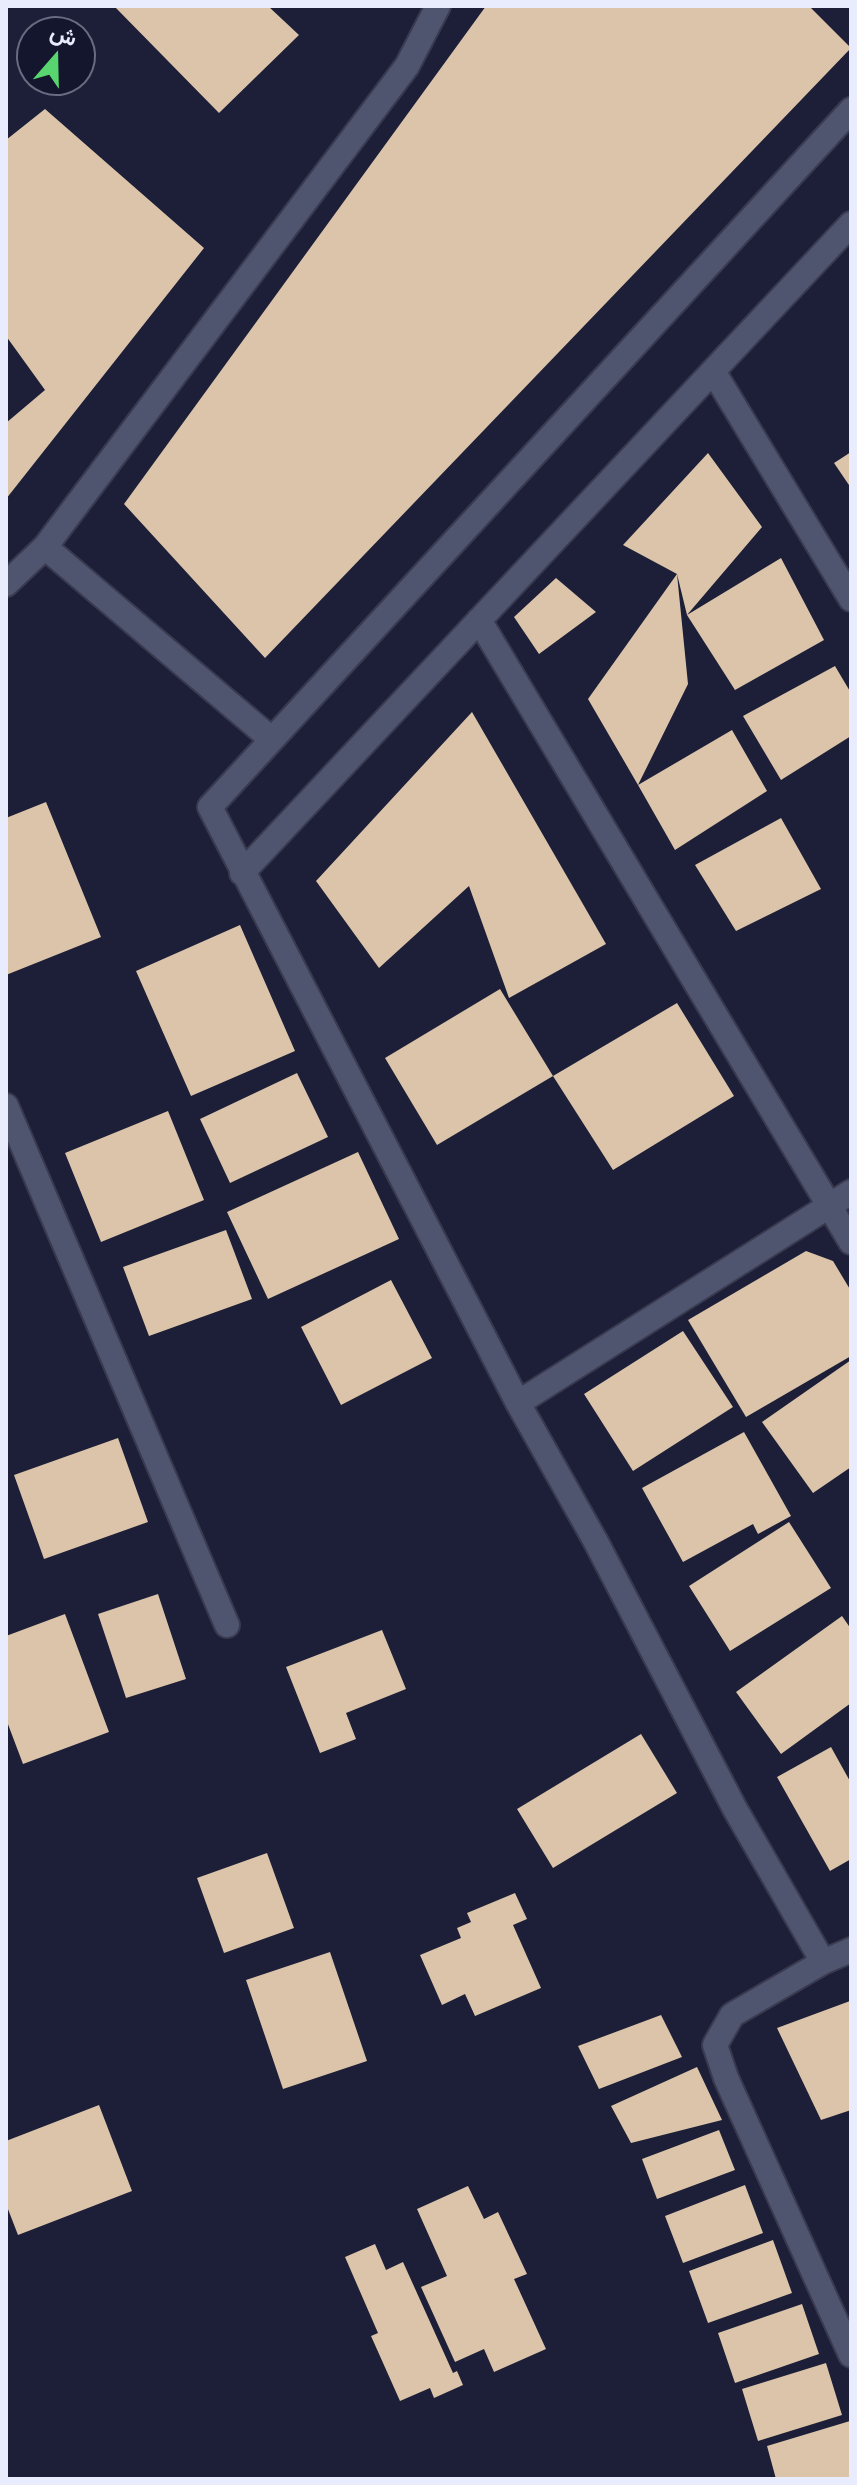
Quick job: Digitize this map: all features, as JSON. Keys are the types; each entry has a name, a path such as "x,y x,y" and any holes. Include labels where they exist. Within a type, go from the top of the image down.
{"street":[{"path":"7,586 45,547 407,66 438,6"},
{"path":"823,1962 735,1809 596,1542 518,1403 242,873 213,815 210,802 851,110"},
{"path":"242,873 851,224"},
{"path":"713,371 851,599"},
{"path":"45,547 270,738"},
{"path":"479,620 851,1242"},
{"path":"6,1106 227,1625"},
{"path":"518,1403 851,1192"},
{"path":"851,1950 823,1962 732,2015 715,2045 726,2078 851,2355"}],"building":[{"path":"114,6 268,6 299,35 219,113"},
{"path":"486,6 809,6 851,48 265,658 124,504"},
{"path":"45,109 204,248 6,499 6,423 45,390 6,336 6,140"},
{"path":"851,452 851,488 834,463"},
{"path":"708,453 762,527 687,615 677,574 623,545"},
{"path":"781,558 824,640 735,690 687,615"},
{"path":"677,574 688,684 638,785 588,699"},
{"path":"556,578 596,612 539,654 514,617"},
{"path":"835,666 851,693 851,736 781,780 743,716"},
{"path":"472,712 606,944 509,998 469,886 379,968 316,881"},
{"path":"732,730 767,791 675,850 638,785"},
{"path":"46,802 101,937 6,975 6,818"},
{"path":"781,818 821,889 736,931 695,865"},
{"path":"240,925 295,1051 191,1096 136,971"},
{"path":"500,989 553,1076 437,1145 385,1058"},
{"path":"677,1003 734,1096 613,1170 553,1076"},
{"path":"297,1073 328,1137 230,1183 200,1119"},
{"path":"168,1111 204,1200 101,1242 65,1153"},
{"path":"358,1152 399,1239 268,1299 227,1212"},
{"path":"226,1230 252,1299 149,1336 123,1267"},
{"path":"806,1251 833,1261 851,1291 851,1356 746,1417 688,1320"},
{"path":"391,1280 432,1358 341,1405 301,1327"},
{"path":"683,1331 733,1407 633,1471 584,1394"},
{"path":"851,1360 851,1467 813,1493 762,1422"},
{"path":"744,1432 791,1516 758,1534 753,1524 683,1562 642,1488"},
{"path":"118,1438 148,1522 44,1559 14,1475"},
{"path":"789,1522 831,1588 730,1651 689,1586"},
{"path":"158,1594 186,1679 126,1698 98,1614"},
{"path":"65,1614 109,1732 23,1764 6,1719 6,1636"},
{"path":"842,1616 851,1629 851,1703 781,1754 736,1692"},
{"path":"382,1630 406,1689 346,1713 356,1739 320,1753 286,1667"},
{"path":"641,1734 677,1793 553,1868 517,1809"},
{"path":"831,1747 851,1783 851,1859 830,1871 777,1777"},
{"path":"267,1853 294,1928 224,1953 197,1878"},
{"path":"515,1893 527,1919 513,1925 541,1988 475,2016 465,1994 442,2005 420,1955 461,1938 457,1928 471,1922 467,1913"},
{"path":"330,1952 367,2061 283,2089 246,1980"},
{"path":"850,2001 851,2110 821,2120 777,2028"},
{"path":"661,2015 682,2057 599,2089 578,2046"},
{"path":"697,2067 722,2120 631,2143 611,2106"},
{"path":"99,2105 132,2191 18,2235 6,2204 6,2141"},
{"path":"719,2130 735,2170 657,2199 642,2159"},
{"path":"745,2185 763,2233 683,2263 665,2216"},
{"path":"468,2186 484,2219 498,2212 527,2274 514,2279 546,2349 494,2372 484,2349 455,2362 421,2287 447,2276 417,2209"},
{"path":"773,2240 792,2293 708,2323 689,2271"},
{"path":"375,2244 386,2270 403,2262 453,2373 457,2371 463,2385 434,2398 430,2388 400,2401 371,2336 378,2333 345,2257"},
{"path":"802,2304 819,2354 735,2383 718,2333"},
{"path":"826,2363 842,2415 758,2441 742,2389"},
{"path":"850,2421 851,2477 776,2479 767,2446"}]}
